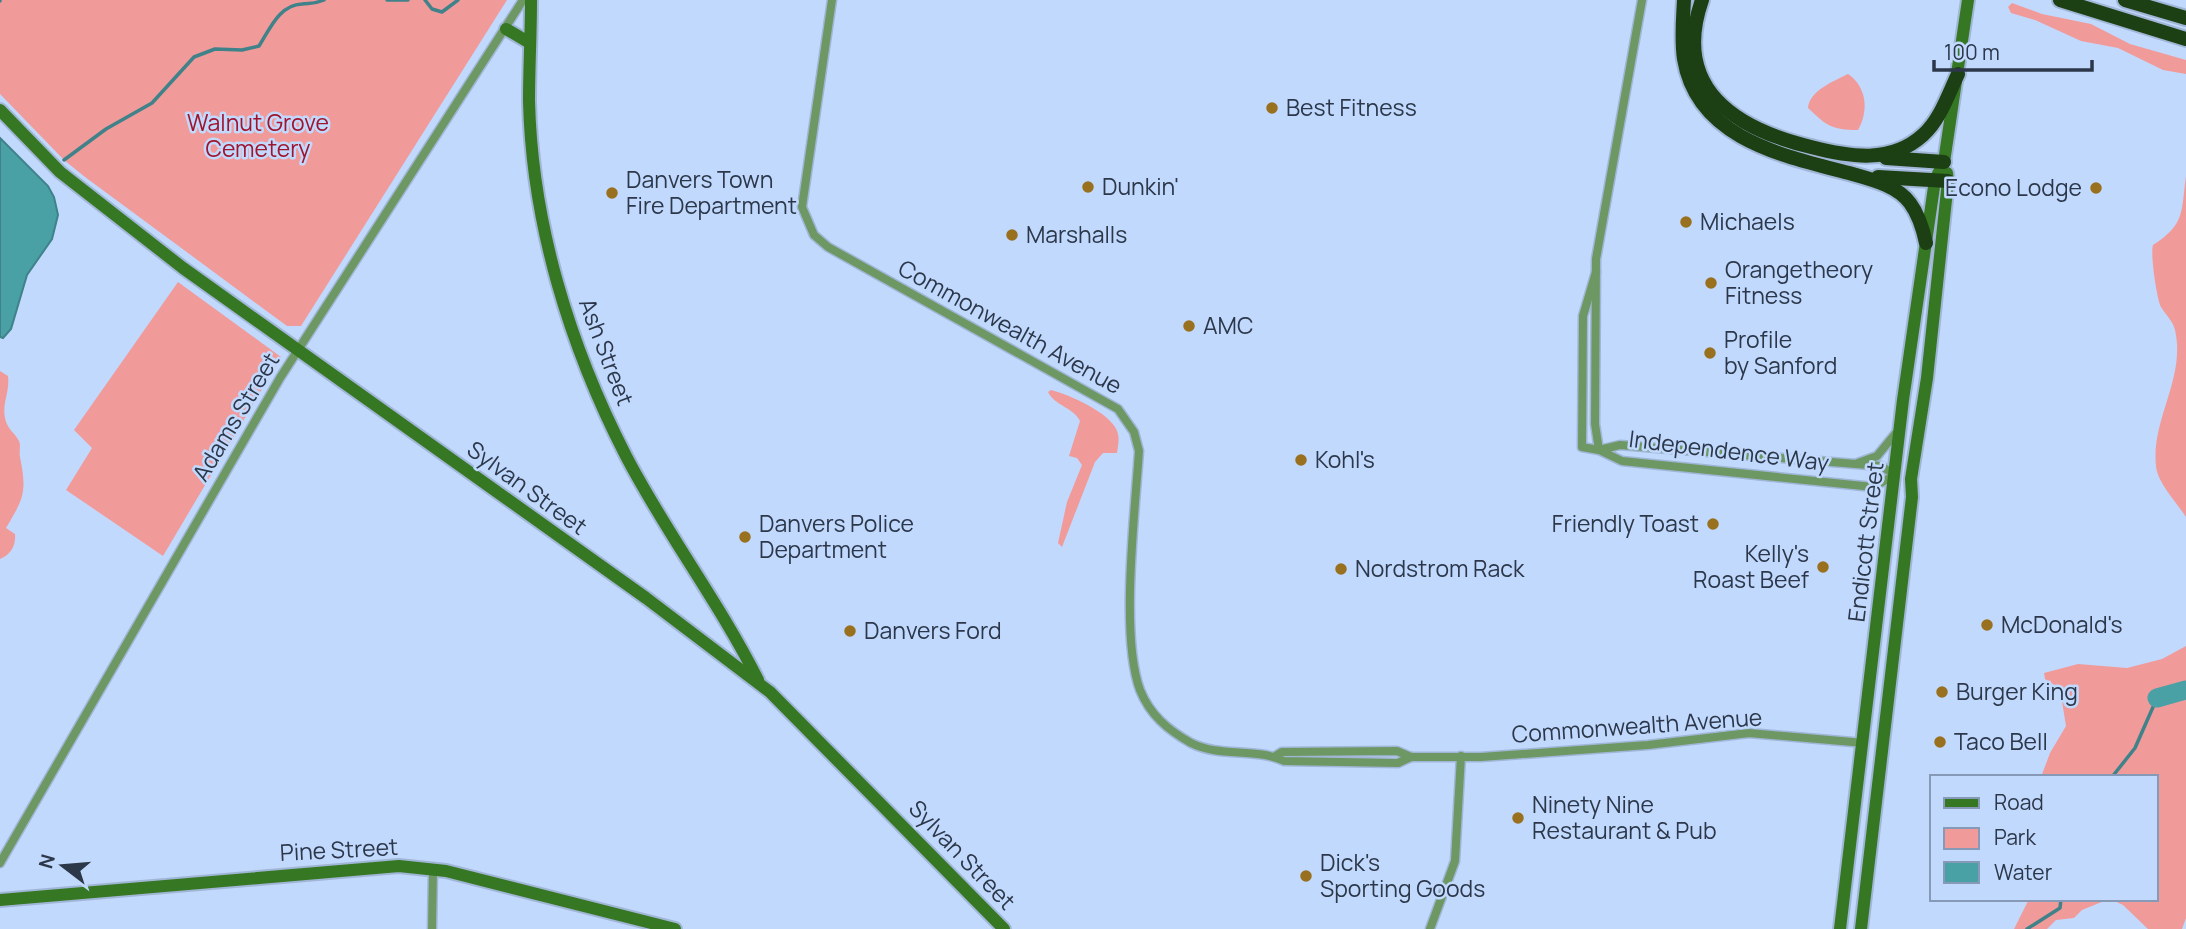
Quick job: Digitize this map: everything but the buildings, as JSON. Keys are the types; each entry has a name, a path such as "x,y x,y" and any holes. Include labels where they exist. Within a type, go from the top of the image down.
{"highway":[{"path":"1684,0 1684,61 1696,92 1718,121 1742,138 1770,152 1888,186 1910,202 1926,243"},
{"path":"1702,0 1694,33 1698,67 1715,100 1731,116 1749,127 1792,143 1834,153 1944,162"},
{"path":"2060,0 2186,39"},
{"path":"2125,0 2186,18"},
{"path":"1874,156 1903,148 1924,134 1940,111 1958,75"},
{"path":"1856,175 1942,180"}],"main road":[{"name":"Ash Street","path":"531,0 529,101 533,153 548,240 571,326 599,400 627,458 720,608 760,683"},
{"name":"Endicott Street","path":"1861,929 1911,479 1927,378 1944,162 1967,5"},
{"path":"506,29 530,43"},
{"name":"Sylvan Street","path":"0,110 81,189 183,268 760,683 833,752 1004,929"},
{"name":"Endicott Street","path":"1840,929 1900,427 1926,243 1942,180"},
{"path":"1895,475 1911,479"},
{"path":"1864,743 1882,745"},
{"name":"Pine Street","path":"0,900 370,867 433,869 668,928"}],"street":[{"name":"Adams Street","path":"0,863 299,350 523,0"},
{"name":"Commonwealth Avenue","path":"832,0 802,207 806,222 828,247 1118,409 1134,432 1139,452 1131,629 1134,670 1141,693 1153,713 1170,731 1217,753 1274,757 1282,752 1397,751 1411,757 1461,757 1648,745 1737,733 1864,743"},
{"name":"Independence Way","path":"1599,450 1620,445 1881,466 1895,475 1873,487 1622,461 1599,450 1582,447 1583,316 1596,272 1642,0"},
{"name":"Independence Way","path":"1596,272 1595,424 1599,450"},
{"name":"Independence Way","path":"1856,464 1877,456 1889,446 1900,427"},
{"path":"1430,929 1453,870 1461,757"},
{"path":"432,929 433,869"}],"green space":[{"name":"Walnut Grove Cemetery","path":"0,0 507,0 301,326 287,326 85,177 64,160 0,94"},
{"path":"2012,3 2042,14 2091,24 2130,44 2186,60 2186,74 2163,70 2118,48 2081,41 2035,20 2011,13 2008,7"},
{"path":"1848,74 1859,86 1864,100 1864,115 1858,130 1830,125 1808,108 1817,92"},
{"path":"2186,176 2186,517 2164,485 2156,466 2158,432 2173,382 2177,348 2174,327 2159,303 2152,250 2153,245 2177,223"},
{"path":"178,282 281,357 163,556 66,490 92,448 74,430"},
{"path":"0,371 8,376 5,418 20,443 23,487 20,502 6,528 15,534 14,546 0,559"},
{"path":"1051,390 1098,411 1113,424 1119,442 1117,453 1103,453 1095,462 1062,547 1058,543 1067,502 1082,465 1077,458 1069,456 1080,421 1051,397 1048,392"},
{"path":"2186,646 2186,918 2182,929 2148,929 2123,905 2114,901 2158,901 2158,775 2042,775 2050,753 2066,726 2060,689 2045,679 2044,673 2078,664 2127,668 2162,659"},
{"path":"2028,901 2104,901 2082,910 2074,918 2056,920 2047,929 2014,929"}],"water":[{"path":"0,138 48,186 58,215 52,239 27,275 11,329 3,338 0,337"}],"waterway":[{"path":"64,160 106,129 152,103 194,57 215,49 242,50 259,46 281,13 294,5 324,0"},
{"path":"387,0 408,0"},
{"path":"425,0 432,9 442,12 458,0"},
{"path":"2157,698 2186,690"},
{"path":"2114,775 2135,748 2157,698"},
{"path":"2027,929 2060,908 2061,901"}],"place":[{"name":"Best Fitness","path":"1272,108"},
{"name":"Dunkin'","path":"1088,187"},
{"name":"Econo Lodge","path":"2096,188"},
{"name":"Danvers Town Fire Department","path":"612,193"},
{"name":"Michaels","path":"1686,222"},
{"name":"Marshalls","path":"1012,235"},
{"name":"Orangetheory Fitness","path":"1711,283"},
{"name":"AMC","path":"1189,326"},
{"name":"Profile by Sanford","path":"1710,353"},
{"name":"Kohl's","path":"1301,460"},
{"name":"Friendly Toast","path":"1713,524"},
{"name":"Danvers Police Department","path":"745,537"},
{"name":"Kelly's Roast Beef","path":"1823,567"},
{"name":"Nordstrom Rack","path":"1341,569"},
{"name":"McDonald's","path":"1987,625"},
{"name":"Danvers Ford","path":"850,631"},
{"name":"Burger King","path":"1942,692"},
{"name":"Taco Bell","path":"1940,742"},
{"name":"Ninety Nine Restaurant & Pub","path":"1518,818"},
{"name":"Dick's Sporting Goods","path":"1306,876"}]}
